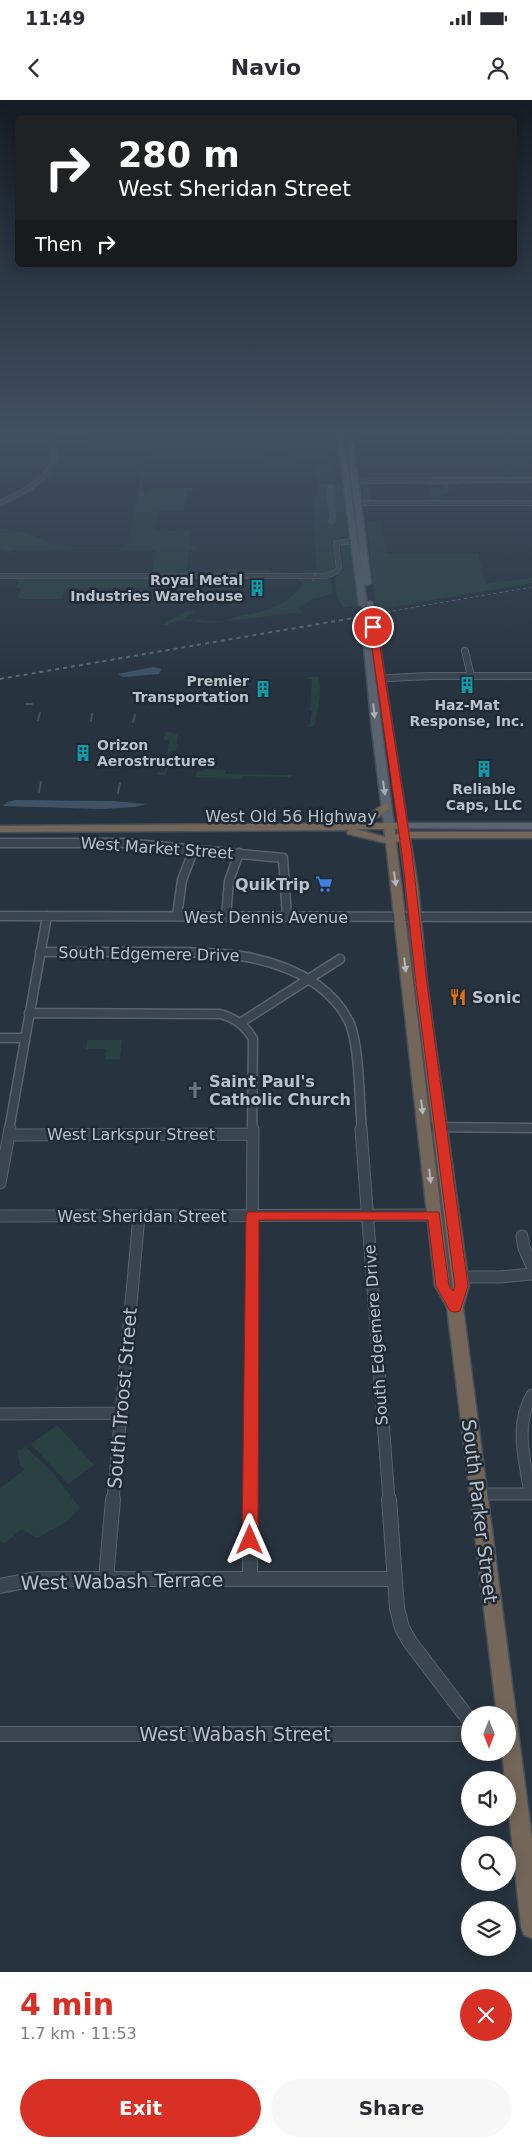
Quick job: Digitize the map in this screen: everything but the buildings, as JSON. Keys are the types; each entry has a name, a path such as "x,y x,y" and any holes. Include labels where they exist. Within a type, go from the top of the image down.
{"highway":[{"path":"111,829 230,818 360,818 375,815 386,806"},
{"path":"389,830 403,825"},
{"path":"389,830 403,825 532,833"},
{"name":"South Parker Street","path":"403,825 461,1286 455,1307"},
{"path":"180,832 200,826"},
{"name":"West Old 56 Highway","path":"0,829 111,829 200,826 389,830"},
{"name":"West Old 56 Highway","path":"111,829 180,832 352,832 389,830"},
{"name":"South Parker Street","path":"389,830 443,1286 455,1307 506,1706"},
{"path":"407,854 416,843 427,840 532,840"},
{"path":"512,1761 532,1927"}],"main road":[{"path":"351,520 366,605"},
{"path":"359,520 369,628 370,679 389,830"},
{"path":"369,628 382,680 403,825"},
{"path":"403,825 412,820 430,826"},
{"path":"403,825 532,826"}],"street":[{"path":"0,576 325,576 336,572 339,568 336,543 354,540"},
{"path":"465,651 471,676"},
{"path":"370,679 382,680 430,676 532,676"},
{"name":"West Market Street","path":"0,843 118,842 283,858 287,916"},
{"path":"177,916 182,880 194,849"},
{"path":"226,916 229,881 239,854"},
{"name":"West Dennis Avenue","path":"0,916 532,917"},
{"path":"0,1183 47,916"},
{"name":"South Edgemere Drive","path":"40,952 190,952 238,954 269,961 309,978 337,1002 349,1021 354,1035 397,1608 402,1628 410,1642 461,1709"},
{"path":"240,1023 340,958"},
{"path":"29,1013 220,1014 240,1023 250,1032 253,1039 250,1579"},
{"path":"0,1038 25,1038"},
{"path":"424,1127 532,1128"},
{"name":"West Larkspur Street","path":"9,1135 253,1134"},
{"name":"West Sheridan Street","path":"0,1216 434,1215"},
{"name":"South Troost Street","path":"106,1579 139,1216"},
{"path":"522,1236 524,1248 532,1266"},
{"path":"460,1277 500,1277 532,1274"},
{"path":"478,1494 531,1494 521,1426 523,1412 532,1395"},
{"path":"0,1414 120,1413"},
{"name":"West Wabash Terrace","path":"0,1586 23,1580 394,1578"},
{"name":"West Wabash Street","path":"0,1734 461,1734"}],"green space":[{"path":"132,520 157,520 155,530 190,530 190,546 198,547 197,550 189,550 187,568 185,570 191,570 192,573 149,574 148,571 153,571 155,550 11,550 8,555 8,551 0,549 0,533 19,531 55,545 75,547 122,547 127,545"},
{"path":"314,520 346,520 347,535 332,542 335,566 333,571 315,575 314,573 313,575 303,574 304,571 317,569 316,562 314,562 316,561"},
{"path":"367,521 381,521 386,554 478,554 486,584 532,578 532,583 382,609 375,602"},
{"path":"345,544 351,545 359,606 344,608 337,598 335,578 343,570 341,546"},
{"path":"214,569 270,569 270,571 293,573 205,575 200,572 203,570 213,571"},
{"path":"18,578 157,578 161,580 160,587 157,587 156,592 161,592 152,593 152,587 65,589 62,599 21,599 18,597 21,588 16,588 18,582 14,581"},
{"path":"326,578 331,580 332,594 313,599 299,607 299,610 302,612 210,623 179,620 162,625 188,610 195,612 183,619 196,621 202,619 200,621 223,621 258,612 287,600 303,583 303,581 298,581 299,579"},
{"path":"318,677 320,688 315,725 311,727 306,725 310,725 312,711 310,711 312,679 306,679"},
{"path":"169,731 178,735 176,750 170,751 166,775 157,775 157,772 164,772 165,770 169,740 164,740 165,733"},
{"path":"206,769 225,770 225,774 291,775 290,777 243,776 242,779 195,777 197,772"},
{"path":"87,1040 122,1040 120,1059 105,1059 106,1049 86,1049"},
{"path":"57,1425 94,1465 68,1484 31,1444"},
{"path":"26,1447 53,1473 80,1508 66,1522 37,1538 22,1529 4,1544 0,1540 0,1488 24,1470 20,1465 17,1451"}],"water":[{"path":"328,520 336,520 332,525 327,522"},
{"path":"153,667 161,669 159,674 123,677 118,674"},
{"path":"16,800 113,801 147,804 135,807 101,809 3,806 7,802"}],"waterway":[{"path":"152,587 157,587"},
{"path":"26,704 32,704"},
{"path":"38,720 40,713"},
{"path":"91,721 92,714"},
{"path":"133,722 135,715"},
{"path":"39,792 41,782"},
{"path":"118,793 120,783"}],"railway":[{"path":"313,581 315,573"},
{"path":"387,612 532,587"},
{"path":"0,679 394,611"}],"place":[{"name":"Royal Metal Industries Warehouse","path":"257,588"},
{"name":"Haz-Mat Response, Inc.","path":"467,685"},
{"name":"Premier Transportation","path":"263,689"},
{"name":"Orizon Aerostructures","path":"83,753"},
{"name":"Reliable Caps, LLC","path":"484,769"},
{"name":"QuikTrip","path":"324,884"},
{"name":"Sonic","path":"458,997"},
{"name":"Saint Paul's Catholic Church","path":"195,1090"}],"route":[{"path":"250,1540 252,1216 434,1215 443,1286 455,1307 461,1286 421,984 412,887 373,627"}]}
